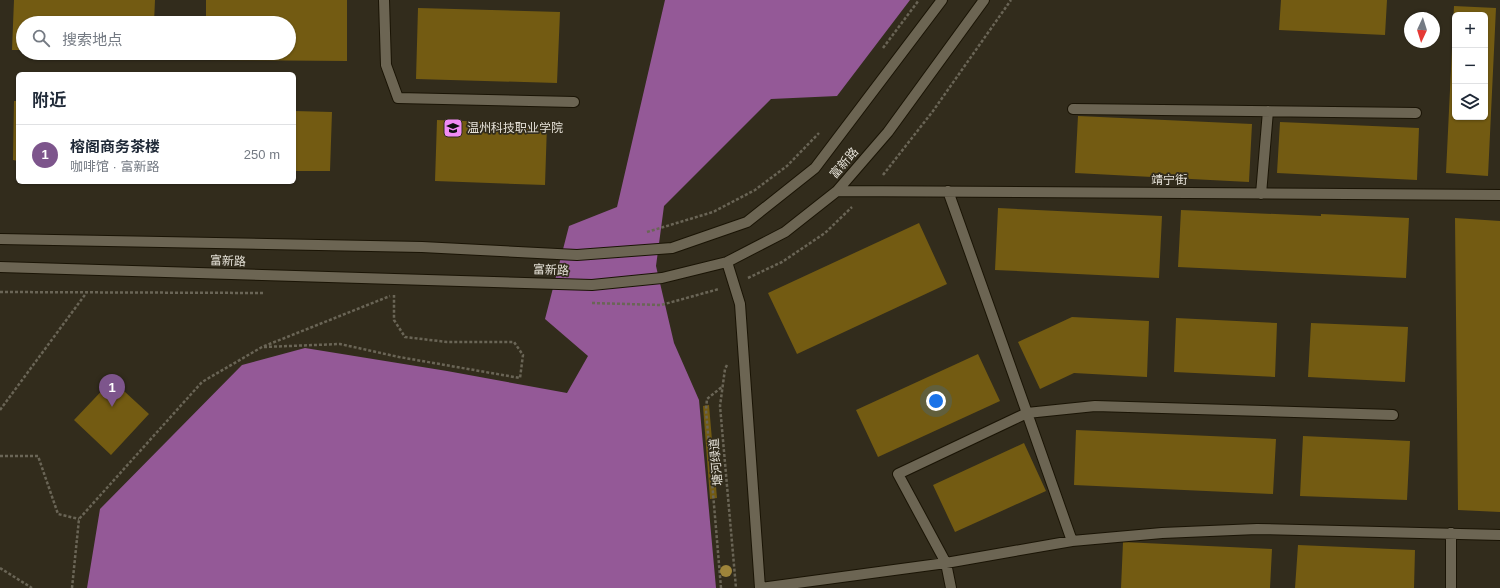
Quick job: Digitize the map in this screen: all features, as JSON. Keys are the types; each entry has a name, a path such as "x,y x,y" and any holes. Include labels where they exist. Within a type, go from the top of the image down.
{"street":[{"path":"384,0 386,65 398,98 574,102"},
{"name":"富新路","path":"0,239 422,247 577,255 672,248 747,222 816,168 942,0"},
{"name":"富新路","path":"0,267 592,285 662,278 726,262 785,232 837,191 888,132 984,0"},
{"path":"1074,109 1416,113"},
{"path":"1261,194 1268,111"},
{"name":"靖宁街","path":"837,191 1500,195"},
{"path":"948,191 1072,541"},
{"path":"726,262 740,304 760,588 793,586 1072,541 1162,533 1257,529 1500,535"},
{"path":"951,588 946,562 898,474 1027,412 1094,406 1393,415"},
{"path":"1451,533 1451,588"}],"path":[{"path":"880,53 919,0"},
{"path":"646,232 713,212 755,190 787,166 822,130"},
{"path":"0,292 268,293"},
{"path":"0,410 87,292"},
{"path":"386,294 394,294"},
{"path":"72,588 79,519 202,382 262,347 394,294"},
{"path":"262,347 340,344 399,357 520,378 523,355 514,342 447,342 406,337 394,320 394,294"},
{"path":"586,302 661,306"},
{"name":"塘河绿道","path":"729,363 725,369 720,406 736,588"},
{"path":"721,588 706,410 707,399 723,386"},
{"path":"0,456 38,456 58,514 79,519"},
{"path":"0,568 32,588"}],"shaded area":[{"path":"665,0 910,0 837,96 771,99 664,206 656,266 674,343 699,400 716,588 87,588 100,509 242,365 305,348 447,371 567,393 588,356 545,319 569,226 617,207"}],"building":[{"path":"14,0 155,0 154,16 16,16 16,50 12,50"},
{"path":"206,0 347,0 347,61 205,60 296,60 296,16 206,16"},
{"path":"1281,0 1387,0 1385,35 1279,30"},
{"path":"1454,6 1496,8 1488,176 1446,173 1452,48 1452,120 1488,120 1488,12 1454,12"},
{"path":"418,8 560,12 557,83 416,79"},
{"path":"14,101 16,101 16,161 13,160"},
{"path":"296,111 332,112 330,171 296,171"},
{"path":"1078,116 1252,124 1249,182 1075,173"},
{"path":"437,120 547,124 545,185 435,181"},
{"path":"1280,122 1419,128 1417,180 1277,173"},
{"path":"998,208 1162,216 1159,278 995,270"},
{"path":"1181,210 1409,218 1406,278 1178,267"},
{"path":"1455,218 1500,221 1500,512 1458,510"},
{"path":"919,223 947,284 797,354 768,293"},
{"path":"1072,317 1149,321 1147,377 1074,373 1040,389 1018,342"},
{"path":"1176,318 1277,323 1275,377 1174,372"},
{"path":"1311,323 1408,327 1405,382 1308,377"},
{"path":"978,354 1000,401 878,457 856,410"},
{"path":"112,380 149,414 111,455 74,420"},
{"path":"709,405 717,498 710,499 703,406"},
{"path":"1076,430 1276,439 1273,494 1074,485"},
{"path":"1303,436 1410,441 1407,500 1300,496"},
{"path":"1024,443 1046,491 955,532 933,485"},
{"path":"1123,542 1272,549 1270,588 1121,588"},
{"path":"1298,545 1415,550 1414,588 1295,588"}],"place":[{"name":"温州科技职业学院","path":"453,128"},
{"name":"榕阁商务茶楼","path":"112,407"}]}
